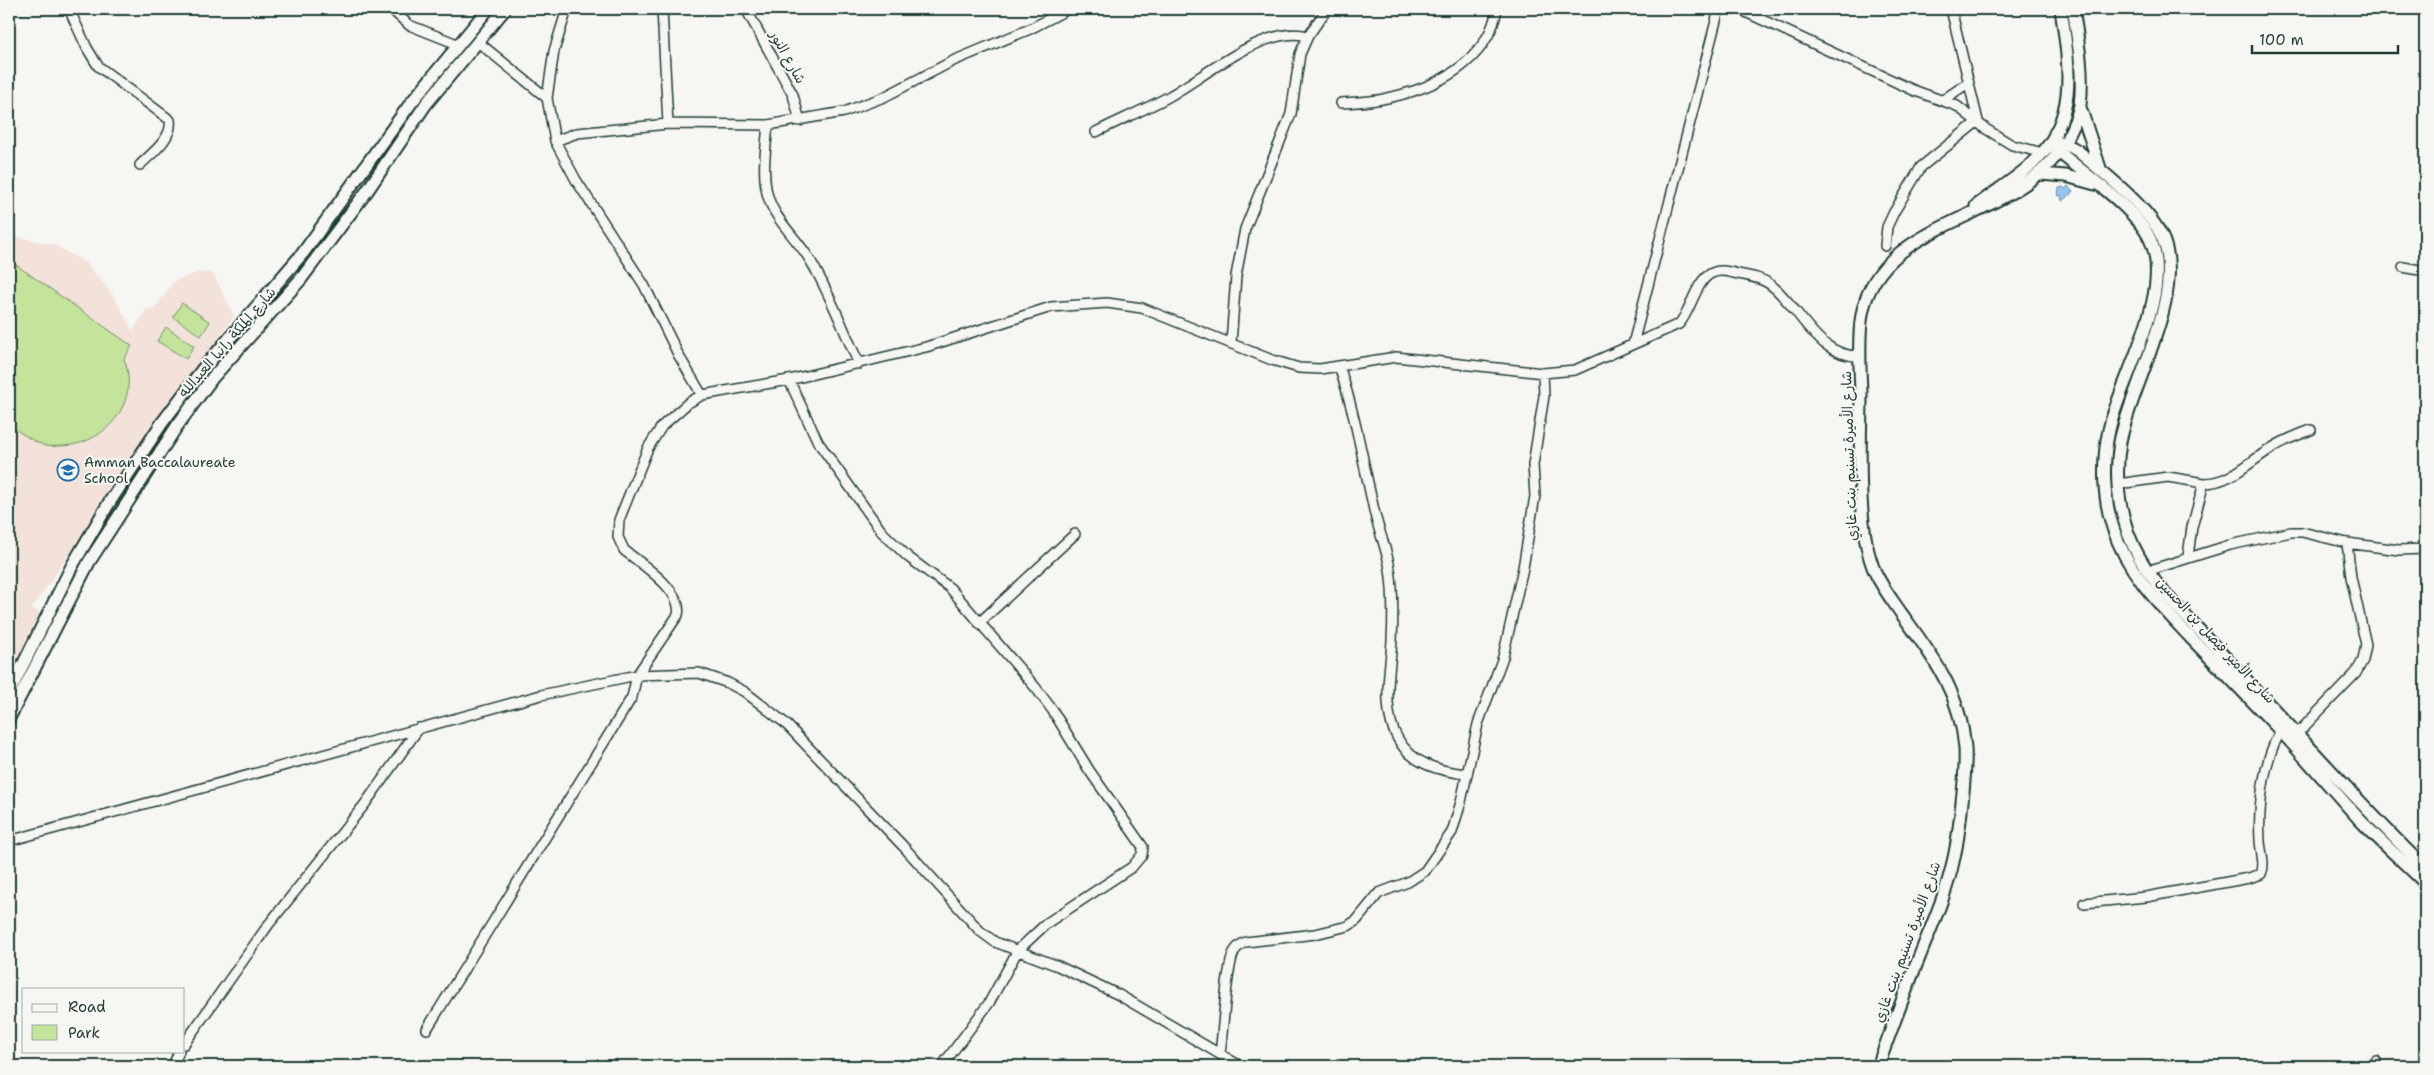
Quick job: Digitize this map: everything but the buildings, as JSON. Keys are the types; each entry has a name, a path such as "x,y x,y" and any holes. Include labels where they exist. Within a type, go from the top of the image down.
{"main road":[{"name":"شارع الملكة رانيا العبدالله","path":"9,693 72,566 109,503 162,424 202,370 302,254 411,103 488,9"},
{"name":"شارع الملكة رانيا العبدالله","path":"9,718 89,562 176,426 213,377 282,301 324,250 426,104 505,9"},
{"name":"شارع الأميرة تسنيم بنت غازي","path":"1966,214 2027,168 2043,152 2059,142 2068,96 2062,9"},
{"name":"شارع الأميرة تسنيم بنت غازي","path":"1878,1066 1949,877 1960,825 1965,751 1959,711 1947,680 1883,588 1868,554 1863,510 1860,356 1862,315 1877,279 1895,258 1920,238 1966,214 1999,201 2040,174 2080,107 2079,66 2073,9"},
{"path":"2080,107 2101,171"},
{"name":"شارع الأمير فيصل بن الحسين","path":"2059,142 2101,171 2148,215 2166,246 2170,269 2159,321 2123,430 2118,461 2118,484 2128,533 2147,572 2284,727 2362,822 2425,884"},
{"name":"شارع الأمير فيصل بن الحسين","path":"2059,142 2098,185 2126,209 2145,230 2154,250 2157,273 2153,302 2110,430 2105,480 2112,527 2128,560 2147,590 2284,727"},
{"path":"2040,174 2066,176 2098,185"},
{"name":"شارع الأمير فيصل بن الحسين","path":"2293,738 2425,868"}],"street":[{"path":"69,9 87,48 98,66 170,120 170,130 166,138 140,165"},
{"path":"391,9 408,26 452,42"},
{"path":"567,9 554,51 547,98 555,141 576,180 644,285 679,356 702,395"},
{"path":"662,9 668,124"},
{"name":"شارع النور","path":"746,9 793,95 800,121"},
{"path":"555,141 577,133 668,124 768,125 844,112 884,97 945,65 1030,29 1068,9"},
{"path":"1231,343 1236,276 1242,243 1254,207 1291,114 1300,54 1308,36 1327,9"},
{"path":"1341,103 1386,99 1445,78 1462,67 1479,51 1489,36 1497,9"},
{"path":"1633,344 1719,9"},
{"path":"1739,9 1755,12 1908,88 1943,100 1963,110 1992,134 2012,145 2043,152"},
{"path":"1951,9 1978,121"},
{"path":"1096,132 1169,97 1241,52 1289,34 1308,36"},
{"path":"478,42 547,98"},
{"path":"1943,100 1968,83"},
{"path":"1885,246 1888,227 1894,212 1921,167 1978,121"},
{"path":"768,125 764,168 767,194 772,206 810,259 833,302 858,364"},
{"path":"2403,267 2425,271"},
{"path":"427,1029 632,697 638,674 678,615 679,604 672,592 624,550 618,537 619,520 654,436 673,415 702,395 789,380 926,347 1051,307 1107,303 1142,308 1272,360 1299,368 1320,369 1383,358 1401,357 1543,374 1576,370 1679,324 1688,313 1706,277 1712,273 1725,270 1766,282 1777,291 1825,345 1848,356 1860,356"},
{"path":"1340,366 1353,406 1373,508 1389,567 1392,639 1388,696 1390,719 1398,739 1411,754 1423,763 1437,770 1466,774"},
{"path":"1220,1054 1230,972 1236,950 1246,942 1306,935 1344,928 1357,920 1379,894 1420,875 1431,864 1452,832 1461,802 1478,724 1502,657 1523,568 1535,496 1533,465 1544,396 1543,374"},
{"path":"789,380 822,449 882,532 908,556 950,588 1053,712 1089,770 1143,847 1142,856 1132,867 1047,924 1018,950 989,1003 942,1066"},
{"path":"2118,484 2168,477 2212,483 2229,477 2274,446 2311,430"},
{"path":"2188,556 2192,527 2204,483"},
{"path":"2147,572 2188,556 2230,544 2291,532 2302,532 2347,543 2399,550 2425,549"},
{"path":"979,623 1075,534"},
{"path":"2293,738 2356,673 2365,653 2366,645 2351,577 2347,543"},
{"path":"9,841 541,695 638,674 699,673 728,683 759,701 785,723 980,932 995,942 1058,966 1118,995 1240,1066"},
{"path":"2084,903 2146,897 2249,878 2261,874 2264,867 2260,838 2262,801 2269,760 2284,727"},
{"path":"185,1043 269,924 365,804 419,728"},
{"path":"173,1066 179,1052"}],"shaded area":[{"name":"Amman Baccalaureate School","path":"9,235 55,245 87,264 113,295 133,331 147,309 153,310 175,281 196,273 213,273 234,316 32,608 44,616 9,686"}],"green space":[{"path":"9,260 132,346 124,359 128,375 128,391 123,405 116,418 92,438 77,444 48,446 31,439 9,425"},
{"path":"182,303 210,322 201,336 173,317"},
{"path":"166,327 194,346 186,359 157,341"}],"water":[{"path":"2068,186 2073,192 2062,201 2061,195 2058,196 2059,188 2063,187 2065,189"}],"place":[{"name":"Amman Baccalaureate School","path":"68,470"}]}
